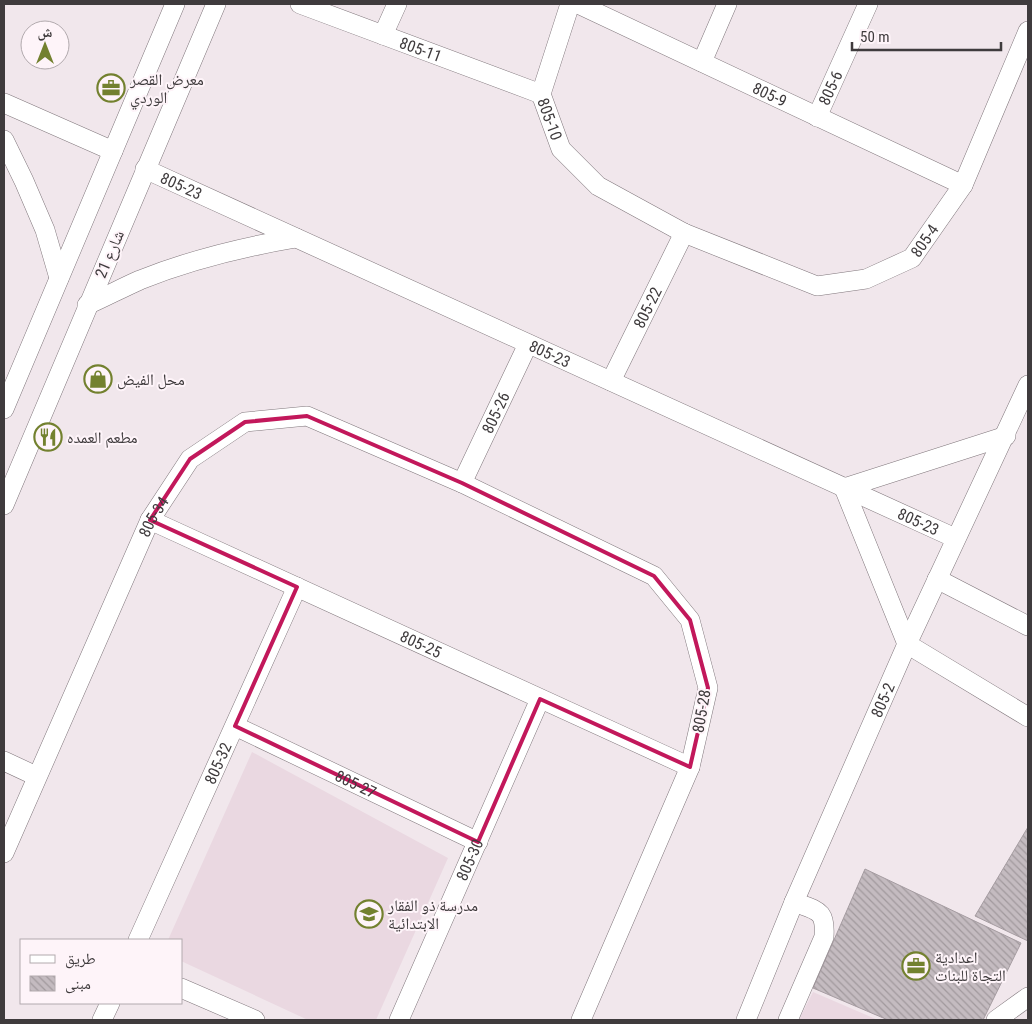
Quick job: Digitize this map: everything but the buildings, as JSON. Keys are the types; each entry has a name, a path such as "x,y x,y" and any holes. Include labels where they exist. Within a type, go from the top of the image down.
{"street":[{"path":"4,409 175,4"},
{"name":"شارع 21","path":"4,504 216,4"},
{"name":"805-11","path":"300,4 541,94"},
{"path":"383,35 397,4"},
{"name":"805-10","path":"570,4 541,94 561,149 598,186 684,233"},
{"name":"805-9","path":"578,4 963,185"},
{"path":"702,62 727,4"},
{"name":"805-6","path":"817,117 868,4"},
{"name":"805-4","path":"684,233 817,286 866,279 912,258 963,185 1028,31"},
{"path":"4,103 112,151"},
{"path":"4,140 45,230 59,278"},
{"name":"805-23","path":"145,169 955,538"},
{"name":"805-22","path":"611,382 684,233"},
{"path":"87,305 139,280 191,262 242,248 296,238"},
{"name":"805-26","path":"462,484 528,344"},
{"name":"805-2","path":"746,1020 794,902 907,644 955,538 1006,436 1028,384"},
{"name":"805-34","path":"4,853 11,816 36,776 150,520 190,459 245,422 307,416 462,484"},
{"path":"1006,436 844,488 907,644 1028,717"},
{"name":"805-28","path":"462,484 654,576 690,620 708,688 690,768 581,1020"},
{"name":"805-25","path":"150,520 690,768"},
{"path":"937,579 1028,626"},
{"name":"805-32","path":"138,939 297,587"},
{"name":"805-30","path":"399,1020 540,699"},
{"name":"805-27","path":"235,726 478,842"},
{"path":"4,761 36,776"},
{"path":"788,1020 824,937 825,926 823,916 817,911 794,902"},
{"path":"182,988 255,1020"},
{"path":"996,1020 1028,997"},
{"path":"102,1020 110,1004"}],"highlighted area":[{"path":"307,416 462,483 654,576 690,620 708,688 690,767 540,699 478,842 235,726 297,587 150,520 190,459 245,422"}],"shaded area":[{"path":"252,752 448,858 376,1020 308,1020 182,961 182,939 168,939"},
{"path":"813,992 878,1020 799,1020"}],"place":[{"name":"معرض القصر الوردي","path":"111,88"},
{"name":"محل الفيض","path":"98,379"},
{"name":"مطعم العمده","path":"48,437"},
{"name":"مدرسة ذو الفقار الابتدائية","path":"369,914"},
{"name":"اعدادية التجاة للبنات","path":"916,966"}]}
